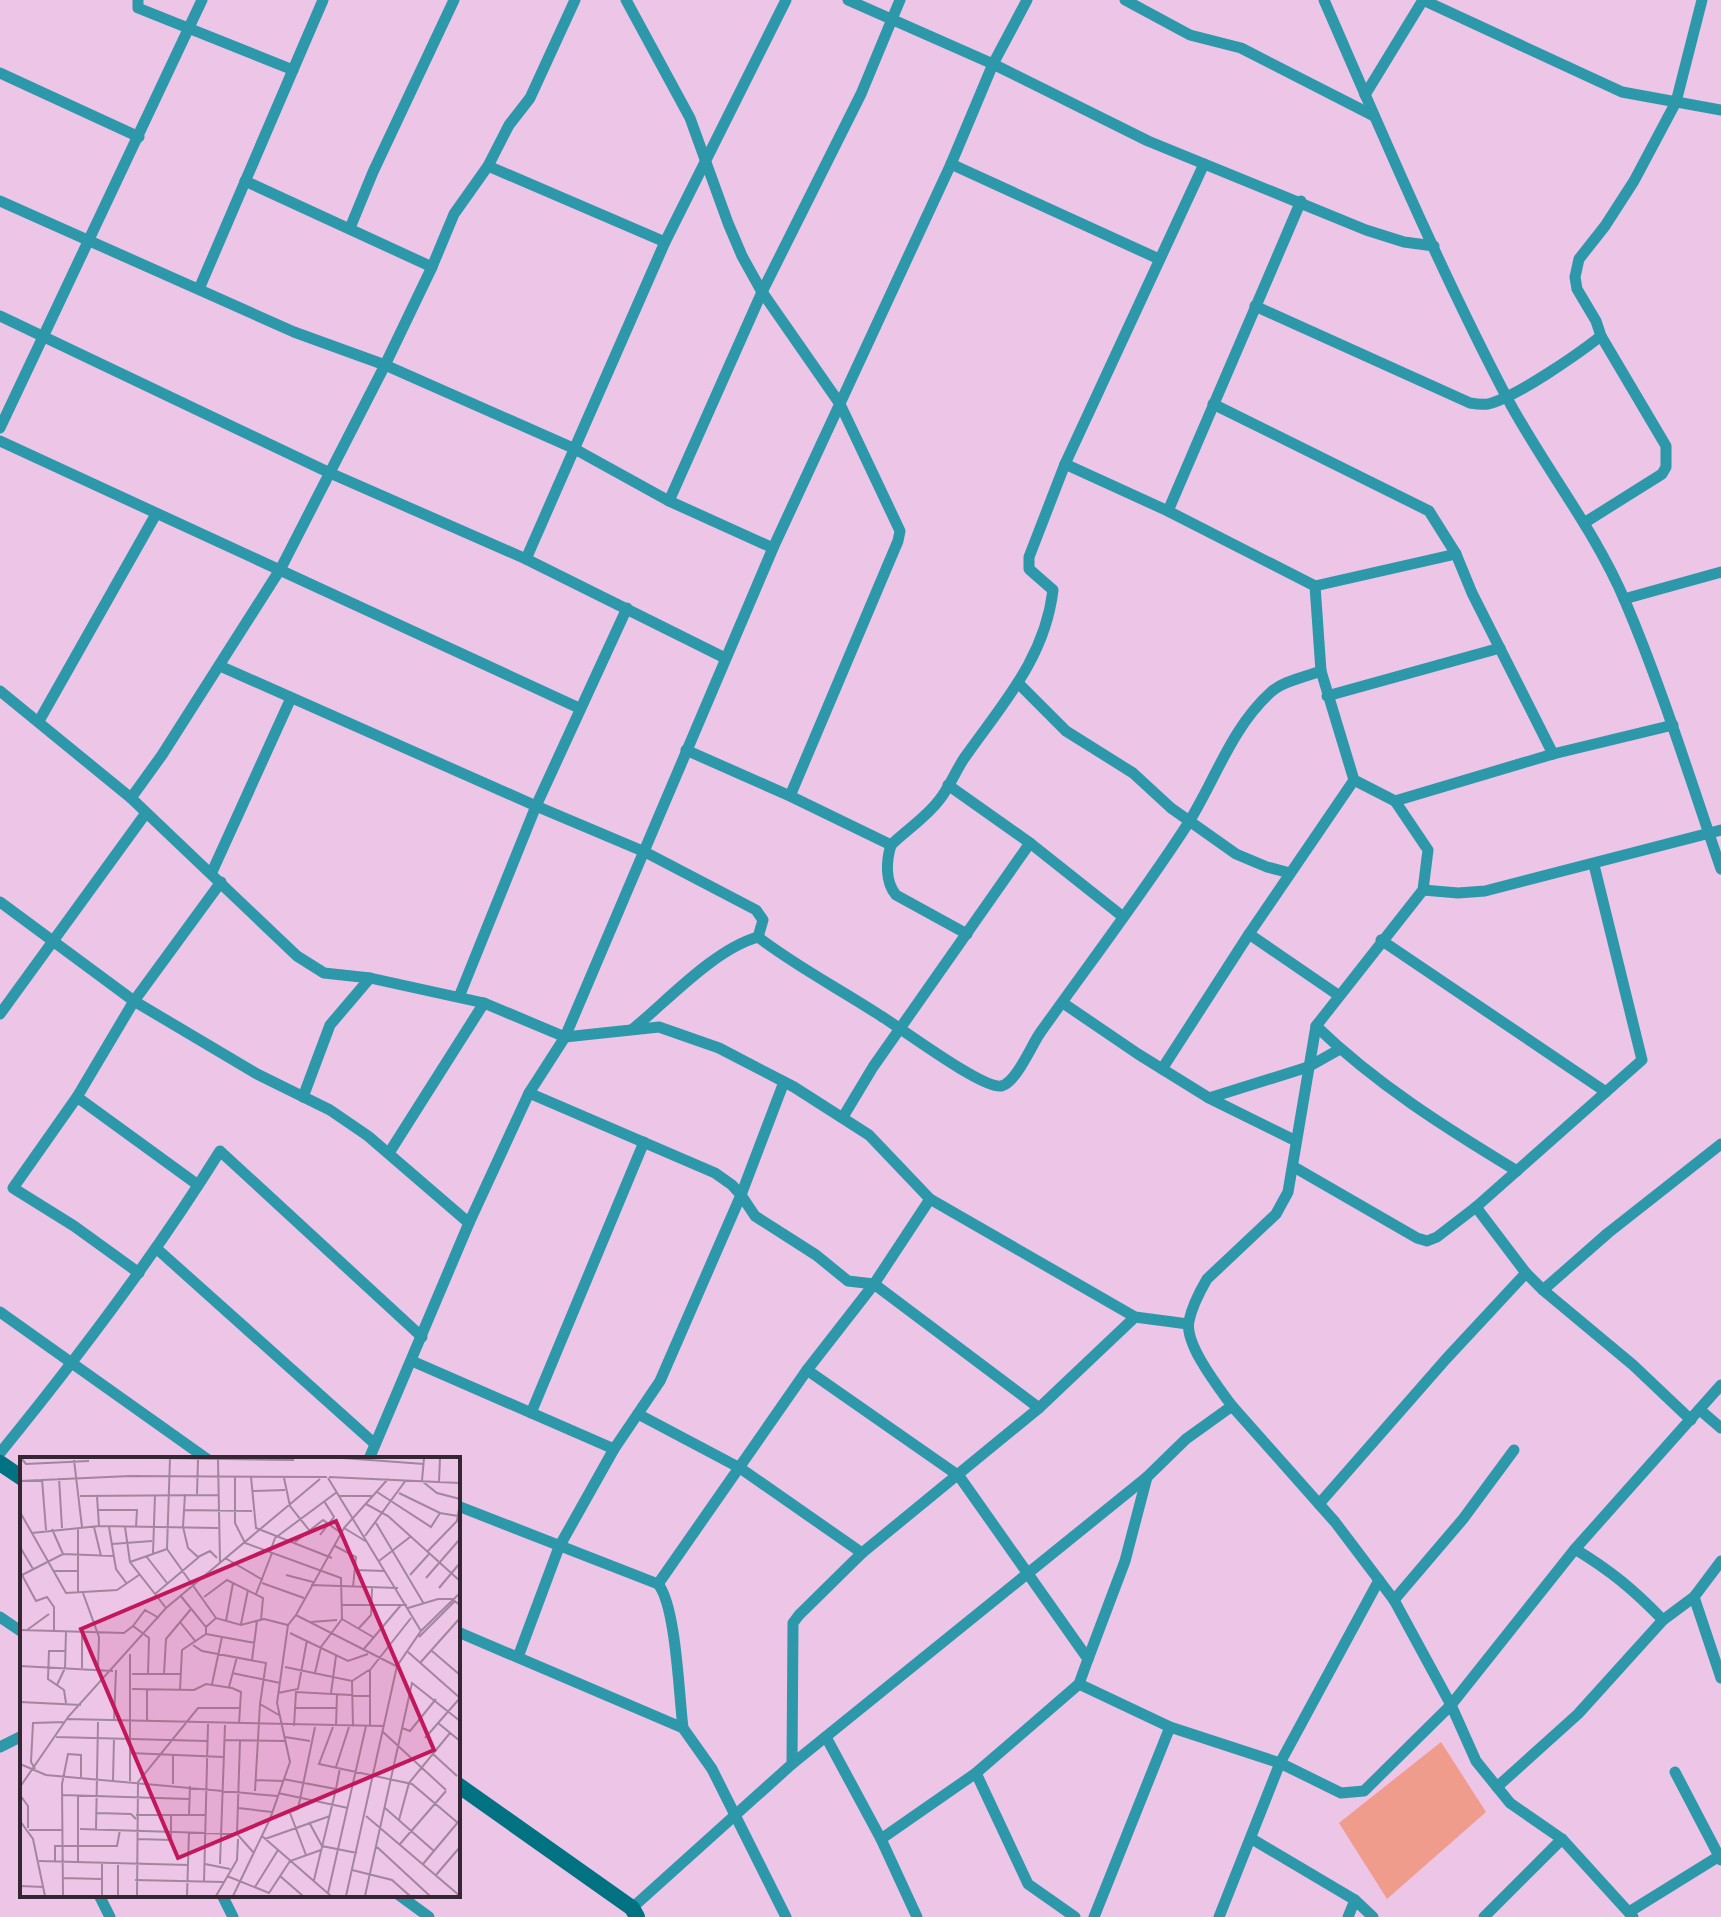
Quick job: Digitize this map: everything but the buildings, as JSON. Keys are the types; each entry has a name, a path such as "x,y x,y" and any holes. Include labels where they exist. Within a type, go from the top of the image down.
{"street":[{"path":"138,0 138,8 293,70"},
{"path":"0,428 202,0"},
{"path":"199,289 323,0"},
{"path":"350,228 454,0"},
{"path":"131,798 220,666 281,568 385,365 454,214 488,166 504,133 537,86 575,0"},
{"path":"626,0 690,118 728,223 762,292 840,404 896,520 900,536 790,796"},
{"path":"526,559 665,242 786,0"},
{"path":"848,0 993,64 1148,141 1366,230 1404,242 1434,246"},
{"path":"669,501 762,292 861,94 900,0"},
{"path":"370,1457 469,1223 529,1093 565,1037 773,548 951,164 993,64 1027,0"},
{"path":"1125,0 1190,35 1241,48 1374,116"},
{"path":"1324,0 1374,116 1507,397 1584,523 1624,599 1715,832 1721,869"},
{"path":"1365,95 1423,0 1622,92 1721,110"},
{"path":"1584,523 1662,474 1668,459 1666,446 1601,336 1577,289 1575,277 1579,259 1634,181 1676,102 1702,0"},
{"path":"0,73 139,137"},
{"path":"951,164 1159,259"},
{"path":"967,934 896,895 890,888 888,854 891,845 917,825 940,799 968,753 1019,684 1037,647 1050,610 1053,590 1027,566 1065,464 1204,164"},
{"path":"488,166 665,242"},
{"path":"245,181 432,267"},
{"path":"0,201 294,332 385,365 573,448 669,501 773,548"},
{"path":"1168,511 1301,201"},
{"path":"1255,306 1470,403 1491,404 1507,397 1601,336"},
{"path":"0,316 330,473 526,559 725,658"},
{"path":"1213,404 1419,505 1434,516 1456,554 1553,754"},
{"path":"0,441 579,708"},
{"path":"1065,464 1168,511 1315,586 1456,554"},
{"path":"39,721 156,514"},
{"path":"1624,599 1721,572"},
{"path":"1315,586 1321,671 1354,780 1395,801 1428,850 1423,890 1316,1026 1294,1140 1294,1167 1288,1192 1276,1214 1207,1279 1188,1324 1196,1350 1232,1406 1319,1504 1394,1600 1451,1705 1476,1761 1510,1803 1562,1839 1631,1915 1721,1857 1675,1772"},
{"path":"459,997 536,806 627,608"},
{"path":"1327,696 1500,648"},
{"path":"220,666 645,852 756,910 763,920 758,937"},
{"path":"758,937 949,1061 998,1086 1010,1079 1019,1068 1122,916 1158,869 1189,821 1235,735 1255,708 1274,689 1321,671"},
{"path":"1019,684 1066,731 1133,773 1171,808 1236,854 1290,873"},
{"path":"0,693 39,721 131,798 313,968 324,973 370,978 484,1003 565,1037 634,1029 667,1029 719,1048 843,1117 879,1143 930,1199 1135,1317 1188,1324"},
{"path":"212,872 291,698"},
{"path":"1395,801 1553,754 1673,725"},
{"path":"686,750 891,845"},
{"path":"1162,1069 1354,780"},
{"path":"948,785 1030,843 1122,916"},
{"path":"0,1014 146,813"},
{"path":"1423,890 1458,893 1485,891 1715,832"},
{"path":"843,1117 873,1067 1030,843"},
{"path":"1294,1167 1427,1241 1437,1237 1476,1207 1642,1060 1594,865"},
{"path":"13,1188 77,1097 134,1001 221,882"},
{"path":"0,902 134,1001 257,1074 330,1110 389,1153 469,1223"},
{"path":"1249,934 1338,995"},
{"path":"634,1029 721,956 758,937"},
{"path":"1381,940 1606,1092"},
{"path":"303,1097 330,1025 370,978"},
{"path":"389,1153 484,1003"},
{"path":"1063,1003 1209,1098 1294,1140"},
{"path":"1316,1026 1340,1049 1409,1103 1517,1171"},
{"path":"1209,1098 1308,1067 1340,1049"},
{"path":"518,1657 559,1547 614,1449 671,1361 741,1195 784,1082"},
{"path":"529,1093 715,1173 732,1185 755,1216 816,1255 848,1281 874,1284 1039,1408"},
{"path":"77,1097 198,1185"},
{"path":"531,1413 644,1142"},
{"path":"1543,1290 1608,1233 1721,1144"},
{"path":"0,1453 74,1362 139,1273 220,1151 422,1337"},
{"path":"0,1181 74,1226 139,1273"},
{"path":"658,1584 807,1370 874,1284 930,1199"},
{"path":"1476,1207 1526,1273 1543,1290 1696,1415 1721,1428"},
{"path":"156,1248 375,1444"},
{"path":"1319,1504 1526,1273"},
{"path":"0,1312 204,1457"},
{"path":"792,1764 793,1623 862,1553 1039,1408 1135,1317"},
{"path":"412,1361 614,1449"},
{"path":"807,1370 959,1476 1088,1659"},
{"path":"1079,1684 1170,1727 1280,1763 1341,1793 1364,1791 1451,1705 1575,1549 1721,1385"},
{"path":"460,1786 634,1912 735,1812 1147,1477 1186,1439 1232,1406"},
{"path":"638,1414 740,1468 862,1553"},
{"path":"1394,1600 1463,1519 1514,1450"},
{"path":"0,1463 20,1477"},
{"path":"881,1839 976,1773 1079,1684 1125,1561 1147,1477"},
{"path":"460,1507 658,1584 664,1591 673,1625 683,1728 712,1769 786,1917"},
{"path":"1575,1549 1631,1586 1663,1620"},
{"path":"1497,1787 1578,1714 1663,1620 1694,1597 1721,1561"},
{"path":"1219,1917 1280,1763 1379,1580"},
{"path":"1694,1597 1721,1678"},
{"path":"0,1617 20,1631"},
{"path":"460,1633 683,1728"},
{"path":"1094,1917 1170,1727"},
{"path":"0,1747 20,1737"},
{"path":"826,1737 881,1839 917,1917"},
{"path":"976,1773 1028,1884 1075,1917"},
{"path":"1252,1839 1355,1900 1373,1917"},
{"path":"1484,1917 1562,1839"},
{"path":"100,1897 110,1917"},
{"path":"223,1897 233,1917"},
{"path":"402,1897 429,1917"},
{"path":"1348,1917 1355,1900"}],"shaded area":[{"path":"1441,1742 1486,1812 1387,1899 1339,1823"}]}
